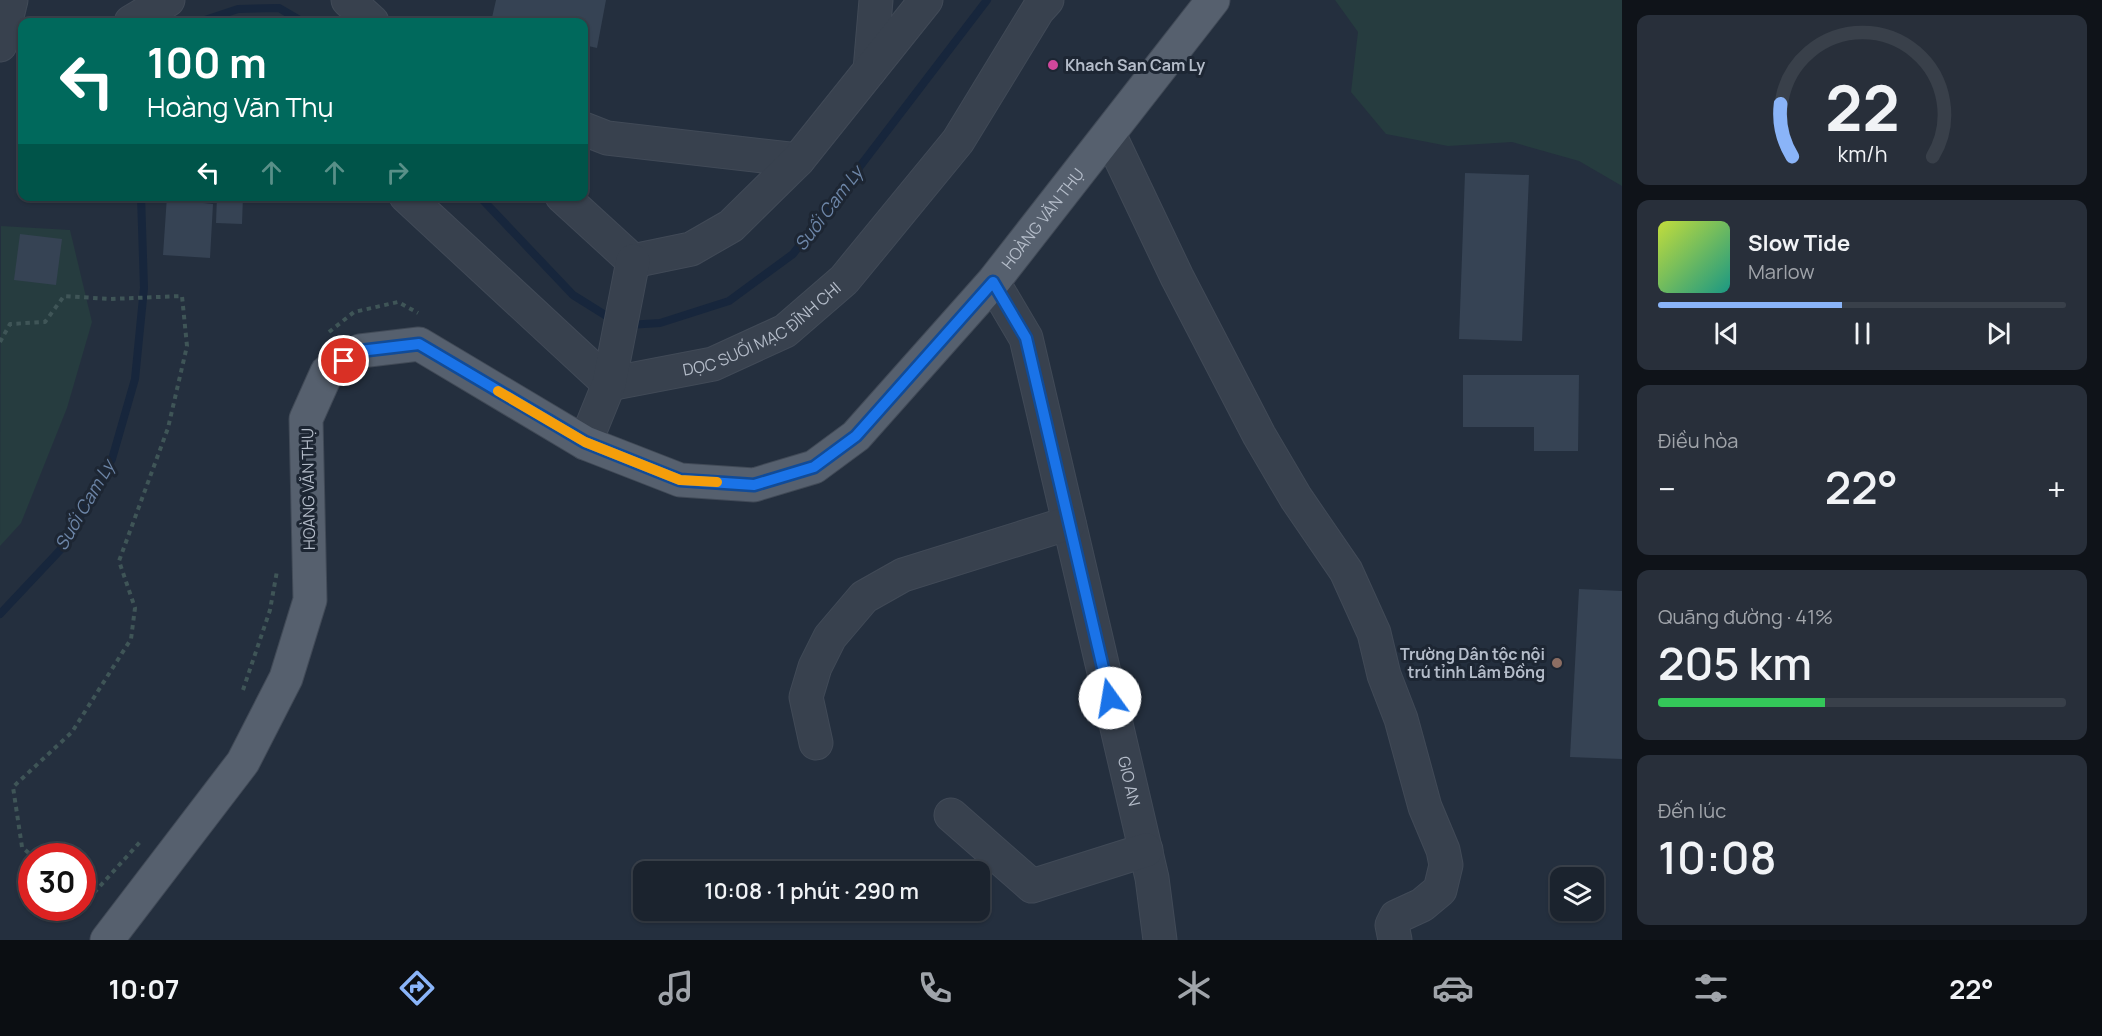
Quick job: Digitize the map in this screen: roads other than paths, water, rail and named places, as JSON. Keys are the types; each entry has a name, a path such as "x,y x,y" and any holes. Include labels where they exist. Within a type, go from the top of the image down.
{"main road":[{"name":"HOÀNG VĂN THỤ","path":"107,940 243,762 286,678 310,600 306,419 327,372 360,351 419,344 585,442 680,480 754,485 814,467 856,436 993,282 1212,0"}],"street":[{"path":"0,45 11,0"},
{"path":"138,18 168,0"},
{"path":"348,0 368,18"},
{"path":"870,70 876,0"},
{"path":"633,261 692,249 731,226 798,160 926,0"},
{"name":"DỌC SUỐI MẠC ĐĨNH CHI","path":"609,384 713,364 785,331 844,280 958,141 1038,10 1047,0"},
{"path":"588,131 607,138 798,160"},
{"path":"1109,134 1177,277 1259,435 1296,498 1346,571 1374,633 1384,675 1401,719 1425,807 1443,850 1446,865 1440,890 1422,905 1396,917 1392,925 1395,940"},
{"path":"411,201 609,384"},
{"path":"567,201 633,261"},
{"path":"585,442 609,384 633,261"},
{"name":"GIO AN","path":"993,282 1026,338 1146,850 1160,940"},
{"path":"816,743 806,697 815,667 830,637 864,597 903,575 1069,523"},
{"path":"951,814 1032,886 1146,850"}],"waterway":[{"name":"Suối Cam Ly","path":"628,325 660,323 729,301 793,254 987,0"},
{"name":"Suối Cam Ly","path":"211,18 238,9 279,8 296,18"},
{"name":"Suối Cam Ly","path":"0,614 64,546 112,459 135,379 144,288 141,201"},
{"name":"Suối Cam Ly","path":"484,201 573,295 613,320"}],"place":[{"name":"Khach San Cam Ly","path":"1053,65"},
{"name":"Trường Dân tộc nội trú tỉnh Lâm Đồng","path":"1557,663"}]}
